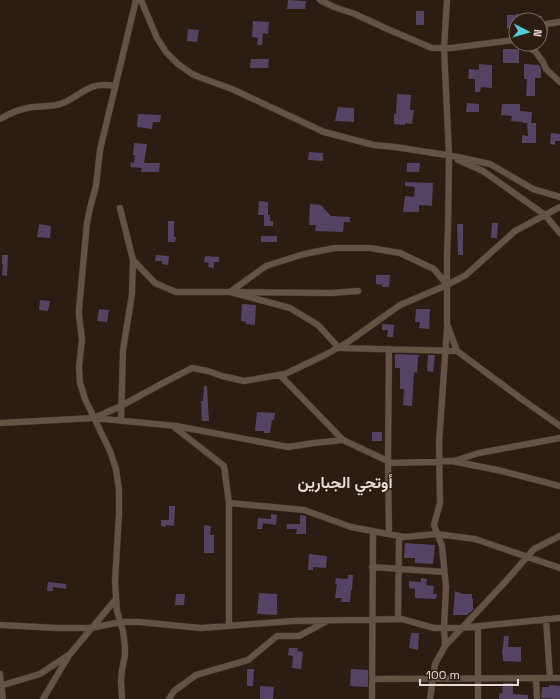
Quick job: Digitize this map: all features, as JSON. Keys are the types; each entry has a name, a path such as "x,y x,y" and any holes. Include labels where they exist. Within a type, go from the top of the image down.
{"street":[{"path":"122,699 121,680 125,647 117,611 115,582 119,502 118,485 116,469 110,451 82,391 79,378 78,367 82,339 79,309 87,223 96,186 100,150 136,0"},
{"path":"141,0 157,38 166,52 188,72 199,78 232,89 324,132 374,145 449,155 490,164 533,189 560,197"},
{"path":"320,0 334,7 356,14 432,48 508,41"},
{"path":"445,646 444,628 446,587 442,546 434,525 440,503 439,443 447,324 449,155 444,48 446,0"},
{"path":"548,24 560,22"},
{"path":"536,52 546,69 560,82"},
{"path":"0,119 16,111 24,109 64,103 86,89 92,87 104,85 115,86"},
{"path":"449,155 483,171 544,216 560,233"},
{"path":"94,418 121,406 192,368 244,381 285,374 338,348 400,305 447,285 466,275 515,231 560,207"},
{"path":"120,208 132,260 132,294 123,350 121,421"},
{"path":"230,292 266,266 304,254 335,248 370,248 400,253 434,270 447,285"},
{"path":"132,260 155,283 176,292 331,293 358,291"},
{"path":"230,292 290,308 318,325 338,348 457,351 560,426"},
{"path":"447,324 457,351"},
{"path":"389,349 389,534"},
{"path":"280,375 343,440 392,463 452,461 479,453 560,438"},
{"path":"0,423 94,418 173,426 288,447 343,440"},
{"path":"173,426 224,466 228,503 229,626"},
{"path":"452,461 502,471 560,486"},
{"path":"228,503 304,510 351,528 404,537 437,534 475,538 560,568"},
{"path":"372,531 372,699"},
{"path":"398,619 399,536"},
{"path":"430,699 435,664 445,646 534,549 560,536"},
{"path":"372,567 444,572"},
{"path":"43,699 70,654 116,599"},
{"path":"0,625 91,628 120,622 139,622 200,628 292,621 402,619 434,628 444,628 560,618"},
{"path":"546,619 550,678"},
{"path":"168,699 174,691 196,675 248,660 278,636 299,636 329,621"},
{"path":"478,626 478,699"},
{"path":"1,686 40,674 70,654"},
{"path":"0,674 3,699"},
{"path":"536,678 537,699"},
{"path":"372,679 560,678"}],"building":[{"path":"288,0 306,1 305,9 287,9"},
{"path":"416,11 424,11 424,25 416,25"},
{"path":"507,15 508,15 508,28"},
{"path":"253,21 269,22 268,34 263,33 262,45 257,45 258,38 252,37"},
{"path":"188,29 199,30 197,42 187,41"},
{"path":"503,49 508,49 508,52 519,52 519,63 503,63"},
{"path":"251,59 269,59 268,68 250,68"},
{"path":"479,64 492,65 492,88 481,87 480,92 475,92 475,79 468,79 469,69 479,70"},
{"path":"524,64 539,65 541,69 541,78 535,78 535,96 526,96 527,79 524,79"},
{"path":"397,94 411,95 410,110 414,110 412,124 394,124"},
{"path":"467,103 479,104 479,112 466,112"},
{"path":"502,104 520,104 520,111 532,112 531,123 511,121 512,116 501,115"},
{"path":"338,107 354,108 354,122 335,121"},
{"path":"138,114 161,115 160,122 153,122 152,129 137,127"},
{"path":"527,123 536,123 536,143 522,143 522,135 528,136"},
{"path":"551,133 560,134 560,141 555,141 555,145 550,144"},
{"path":"134,143 147,144 144,163 160,163 159,172 141,172 142,168 130,167 131,162 134,163"},
{"path":"309,152 323,153 323,161 308,160"},
{"path":"407,163 420,163 419,172 407,172"},
{"path":"405,182 433,183 432,206 419,205 419,212 403,212 405,196 414,197 415,187 405,186"},
{"path":"259,201 268,202 268,215 270,215 270,221 273,221 273,226 264,226 264,215 258,215"},
{"path":"310,204 321,205 331,216 350,217 350,222 344,222 343,232 315,231 316,225 309,225"},
{"path":"168,221 174,221 174,237 176,237 175,242 168,242"},
{"path":"492,223 498,223 497,238 491,238"},
{"path":"39,224 51,226 50,238 37,237"},
{"path":"457,224 463,224 463,255 458,255"},
{"path":"261,236 277,236 277,242 261,242"},
{"path":"2,255 8,255 7,276 2,275"},
{"path":"156,255 169,256 168,265 162,264 162,261 155,261"},
{"path":"205,256 219,257 219,262 214,262 214,268 208,267 209,263 204,262"},
{"path":"376,275 390,275 389,287 382,287 382,285 376,284"},
{"path":"40,300 50,301 48,311 39,310"},
{"path":"242,304 256,305 255,325 246,324 246,322 241,321"},
{"path":"99,309 109,310 107,322 97,321"},
{"path":"416,309 430,309 429,329 419,328 420,322 415,322"},
{"path":"382,324 394,325 393,337 387,337 388,330 382,330"},
{"path":"395,354 419,355 417,373 414,372 412,406 403,405 404,389 400,389 400,368 395,368"},
{"path":"428,355 435,355 433,372 427,371"},
{"path":"204,386 207,386 209,421 202,421 201,401 203,401"},
{"path":"257,412 275,413 274,420 272,420 270,433 255,431"},
{"path":"372,432 382,432 382,441 372,441"},
{"path":"169,506 175,506 174,526 161,526 161,520 169,520"},
{"path":"271,514 277,515 276,525 263,523 262,529 257,529 258,518 271,519"},
{"path":"300,515 306,516 306,534 296,534 297,529 287,529 287,524 300,524"},
{"path":"204,525 211,526 210,535 214,535 214,553 204,553"},
{"path":"405,543 435,545 433,564 415,563 415,558 404,558"},
{"path":"309,554 327,556 326,568 313,567 313,570 308,570"},
{"path":"348,575 353,575 350,602 341,602 342,598 335,598 337,584 335,583 336,578 348,579"},
{"path":"421,578 427,579 426,585 434,586 433,594 437,594 436,599 415,598 415,589 409,588 409,581 421,582"},
{"path":"48,582 66,584 66,589 53,587 53,591 47,591"},
{"path":"455,591 463,594 472,594 474,609 467,615 453,615"},
{"path":"259,593 277,594 277,615 257,614"},
{"path":"176,594 185,594 184,605 175,605"},
{"path":"411,633 419,633 418,650 409,648"},
{"path":"504,636 509,636 508,647 521,647 521,662 503,661 502,655"},
{"path":"289,648 298,648 297,651 303,652 301,669 292,668 293,656 288,655"},
{"path":"247,669 254,669 253,686 247,686"},
{"path":"351,669 368,670 368,687 350,686"},
{"path":"503,683 513,683 513,694 528,695 528,699 499,699 499,693 502,694"},
{"path":"549,685 560,686 560,699 541,698 542,687 549,687"},
{"path":"260,686 274,687 273,699 260,699"}],"district":[{"name":"أوتجي الجبارين","path":"345,482"}]}
